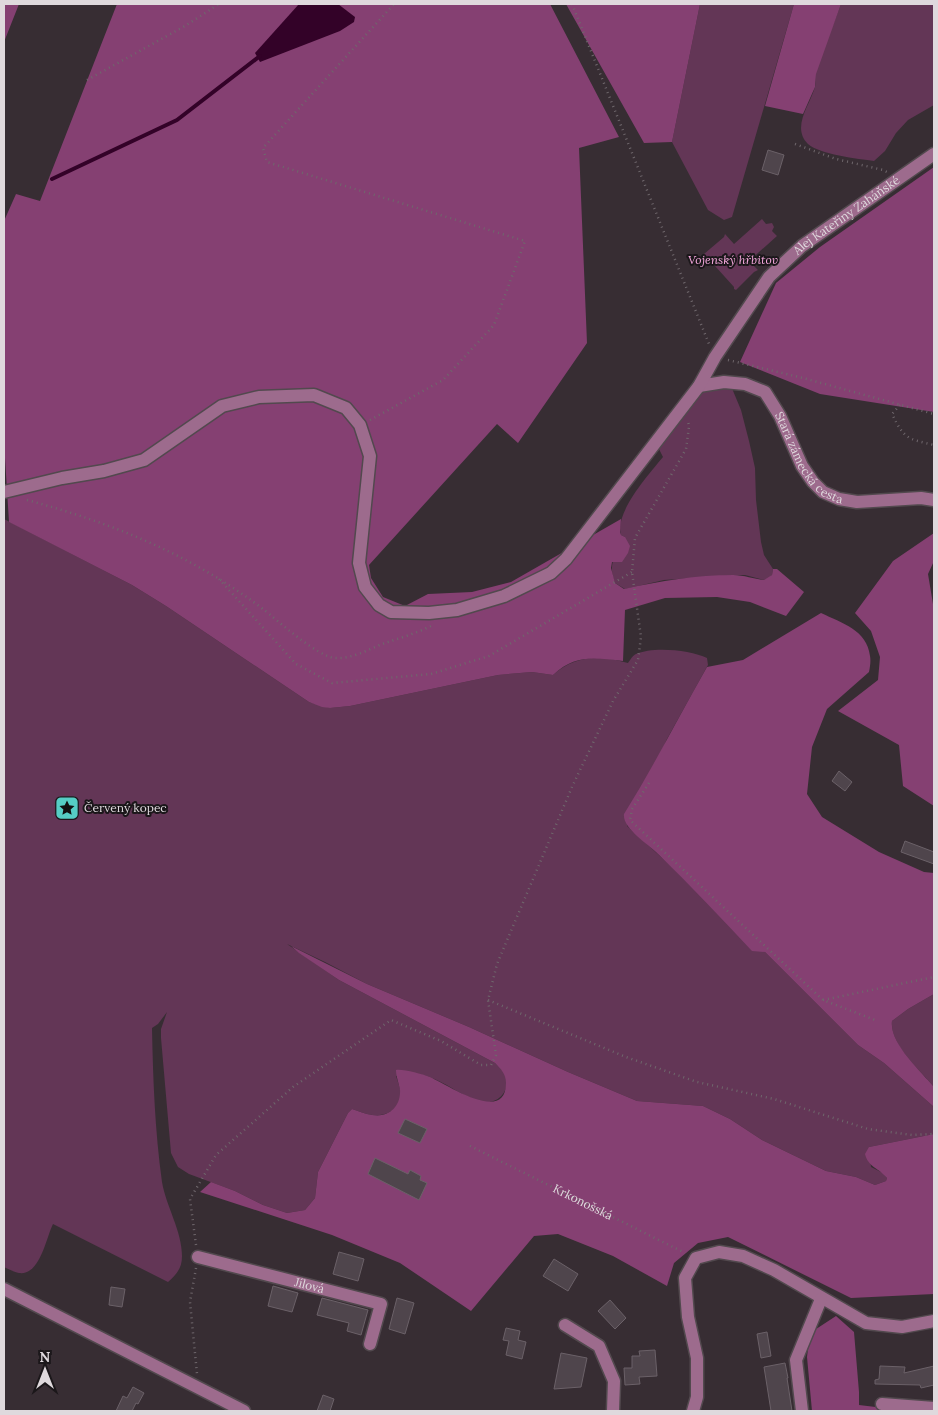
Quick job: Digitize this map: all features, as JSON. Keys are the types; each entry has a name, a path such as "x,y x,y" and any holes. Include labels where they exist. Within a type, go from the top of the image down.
{"street":[{"name":"Alej Kateřiny Zaháňské","path":"360,425 370,456 359,563 365,587 379,605 392,612 429,613 457,610 504,596 551,573 566,559 700,386 715,358 769,277 802,246 934,154"},
{"name":"Stará zámecká cesta","path":"700,386 724,382 746,384 765,392 780,416 802,466 823,492 839,499 857,502 921,498 934,500"},
{"path":"4,492 62,478 104,471 144,460 222,406 259,397 314,395 346,408 360,425"},
{"path":"693,1411 697,1397 698,1358 688,1317 685,1278 696,1258 719,1252 744,1256 774,1270 821,1299 866,1323 902,1327 934,1321"},
{"name":"Jílová","path":"198,1257 381,1304 370,1344"},
{"path":"4,1290 244,1411"},
{"path":"802,1411 796,1360 821,1299"},
{"path":"565,1325 599,1346 614,1381 613,1411"},
{"path":"882,1404 934,1408"}],"path":[{"path":"87,80 185,26 219,4"},
{"path":"360,425 443,380 494,325 525,241 267,162 264,148 394,4"},
{"path":"572,4 715,358 803,378 934,414"},
{"path":"795,144 836,159 883,170 897,180"},
{"path":"199,1388 190,1302 198,1257 190,1199 216,1155 293,1087 391,1020 441,1040 481,1065 491,1065 496,1055 488,1000 497,964 572,787 613,701 638,660 641,637 632,572 635,538 686,449 689,428 687,402"},
{"path":"900,405 892,414 899,429 906,437 934,446"},
{"path":"22,498 74,512 160,546 216,576 318,651 334,658 360,654 430,627 437,622"},
{"path":"216,576 296,664 332,683 431,674 489,656 632,572"},
{"path":"649,783 632,809 630,820 823,1000 875,1020"},
{"path":"823,1000 934,977"},
{"path":"488,1000 626,1057 698,1082 774,1099 868,1129 912,1134 934,1134"},
{"name":"Krkonošská","path":"470,1146 696,1258"}],"green space":[{"path":"700,4 794,4 732,217 724,220 708,210 672,142"},
{"path":"841,4 934,4 934,105 908,120 896,133 885,151 874,161 820,151 808,144 801,130 803,116 815,87 816,72"},
{"name":"Vojenský hřbitov","path":"762,219 766,224 772,223 774,227 772,231 777,236 749,261 758,270 736,290 704,254 725,234 734,244"},
{"path":"731,386 741,410 755,468 756,500 761,542 764,555 773,569 772,575 764,580 745,575 733,575 664,580 625,589 615,583 612,570 612,564 625,537 621,535 620,526 634,494 663,457 658,447 702,391"},
{"path":"4,519 132,585 309,702 330,708 350,706 498,675 532,672 553,675 561,668 588,658 618,660 628,663 636,654 652,650 672,650 692,653 707,658 708,665 667,739 627,826 765,952 858,1045 884,1063 934,1107 934,1134 869,1147 871,1167 883,1173 887,1178 886,1181 875,1185 856,1177 826,1171 762,1140 730,1119 703,1106 637,1101 367,984 287,944 339,980 495,1063 503,1071 506,1078 506,1089 503,1094 495,1101 483,1102 468,1097 427,1076 415,1074 396,1076 400,1087 400,1099 396,1107 385,1114 376,1115 352,1109 348,1113 318,1172 315,1198 305,1210 287,1213 189,1174 178,1167 171,1153 161,1038 161,1029 167,1012 158,1024 152,1028 154,1086 162,1182 181,1247 182,1260 178,1270 168,1282 53,1224 41,1255 32,1269 19,1273 4,1267"},
{"path":"934,994 934,1087 907,1057 895,1039 892,1021"}],"shaded area":[{"path":"4,4 19,4 4,42"},
{"path":"117,4 550,4 619,137 579,148 587,343 518,443 497,424 369,565 371,578 383,597 405,606 428,594 472,592 511,582 621,519 621,535 625,537 630,546 622,562 612,562 611,568 615,583 624,589 692,577 719,575 737,575 764,580 772,575 773,569 777,569 804,592 786,616 750,602 717,597 665,598 625,610 623,661 586,659 561,668 553,675 532,672 498,675 350,706 330,708 309,702 132,585 9,522 4,442 4,221 16,194 40,201"},
{"path":"299,4 338,4 355,17 354,22 340,31 260,62 255,53"},
{"path":"566,4 700,4 672,142 644,143"},
{"path":"794,4 841,4 816,74 815,87 803,114 765,106"},
{"path":"934,167 934,412 820,394 740,362 776,283 820,247"},
{"path":"934,533 934,561 928,574 934,610 934,806 903,786 899,745 838,711 878,680 880,657 871,631 855,613 893,561"},
{"path":"821,613 845,624 859,634 868,647 870,664 869,672 827,709 812,747 807,794 822,817 879,852 924,872 934,873 934,994 892,1021 892,1029 895,1038 907,1056 934,1087 934,1107 884,1063 858,1045 765,952 752,951 658,854 636,836 624,819 624,814 707,667 743,660"},
{"path":"291,946 367,984 637,1101 703,1106 730,1119 762,1140 826,1171 856,1177 875,1185 886,1181 887,1178 871,1165 866,1158 865,1154 869,1147 934,1134 934,1294 851,1298 728,1237 698,1243 674,1263 667,1286 613,1256 558,1234 534,1236 471,1311 400,1263 332,1235 200,1192 211,1182 263,1205 287,1213 305,1210 315,1198 318,1172 348,1113 352,1109 369,1115 383,1115 396,1106 400,1090 396,1070 430,1077 461,1093 486,1101 496,1101 503,1095 506,1083 505,1077 495,1063 339,980"},
{"path":"836,1316 854,1332 859,1405 909,1411 812,1411 807,1357 810,1333"}],"building":[{"path":"768,150 784,155 778,175 762,170"},
{"path":"839,771 852,782 845,791 832,781"},
{"path":"905,841 934,852 934,864 901,852"},
{"path":"405,1119 427,1129 420,1143 398,1133"},
{"path":"375,1158 408,1174 410,1170 421,1176 420,1180 427,1183 419,1200 368,1174"},
{"path":"339,1252 364,1259 358,1281 333,1274"},
{"path":"554,1259 578,1274 568,1291 543,1276"},
{"path":"273,1286 298,1293 292,1312 268,1306"},
{"path":"111,1287 125,1289 122,1307 109,1305"},
{"path":"322,1298 368,1310 361,1335 347,1331 349,1323 317,1315"},
{"path":"397,1298 414,1303 405,1334 389,1329"},
{"path":"610,1300 626,1318 615,1329 598,1311"},
{"path":"506,1328 520,1331 518,1340 526,1342 522,1359 506,1355 509,1341 503,1340"},
{"path":"767,1332 771,1356 761,1358 757,1334"},
{"path":"655,1350 657,1376 639,1377 640,1384 625,1385 624,1368 632,1368 632,1356 640,1356 639,1351"},
{"path":"561,1353 587,1358 581,1387 554,1389"},
{"path":"785,1363 792,1411 771,1411 764,1367"},
{"path":"880,1366 905,1367 904,1373 934,1366 934,1385 921,1388 920,1385 875,1384 875,1380 879,1379"},
{"path":"133,1387 144,1393 138,1404 136,1403 132,1411 116,1411 123,1396 127,1398"},
{"path":"323,1395 334,1399 330,1411 317,1411"}],"waterway":[{"path":"52,179 177,120 260,56"}],"place":[{"name":"Červený kopec","path":"67,808"}]}
